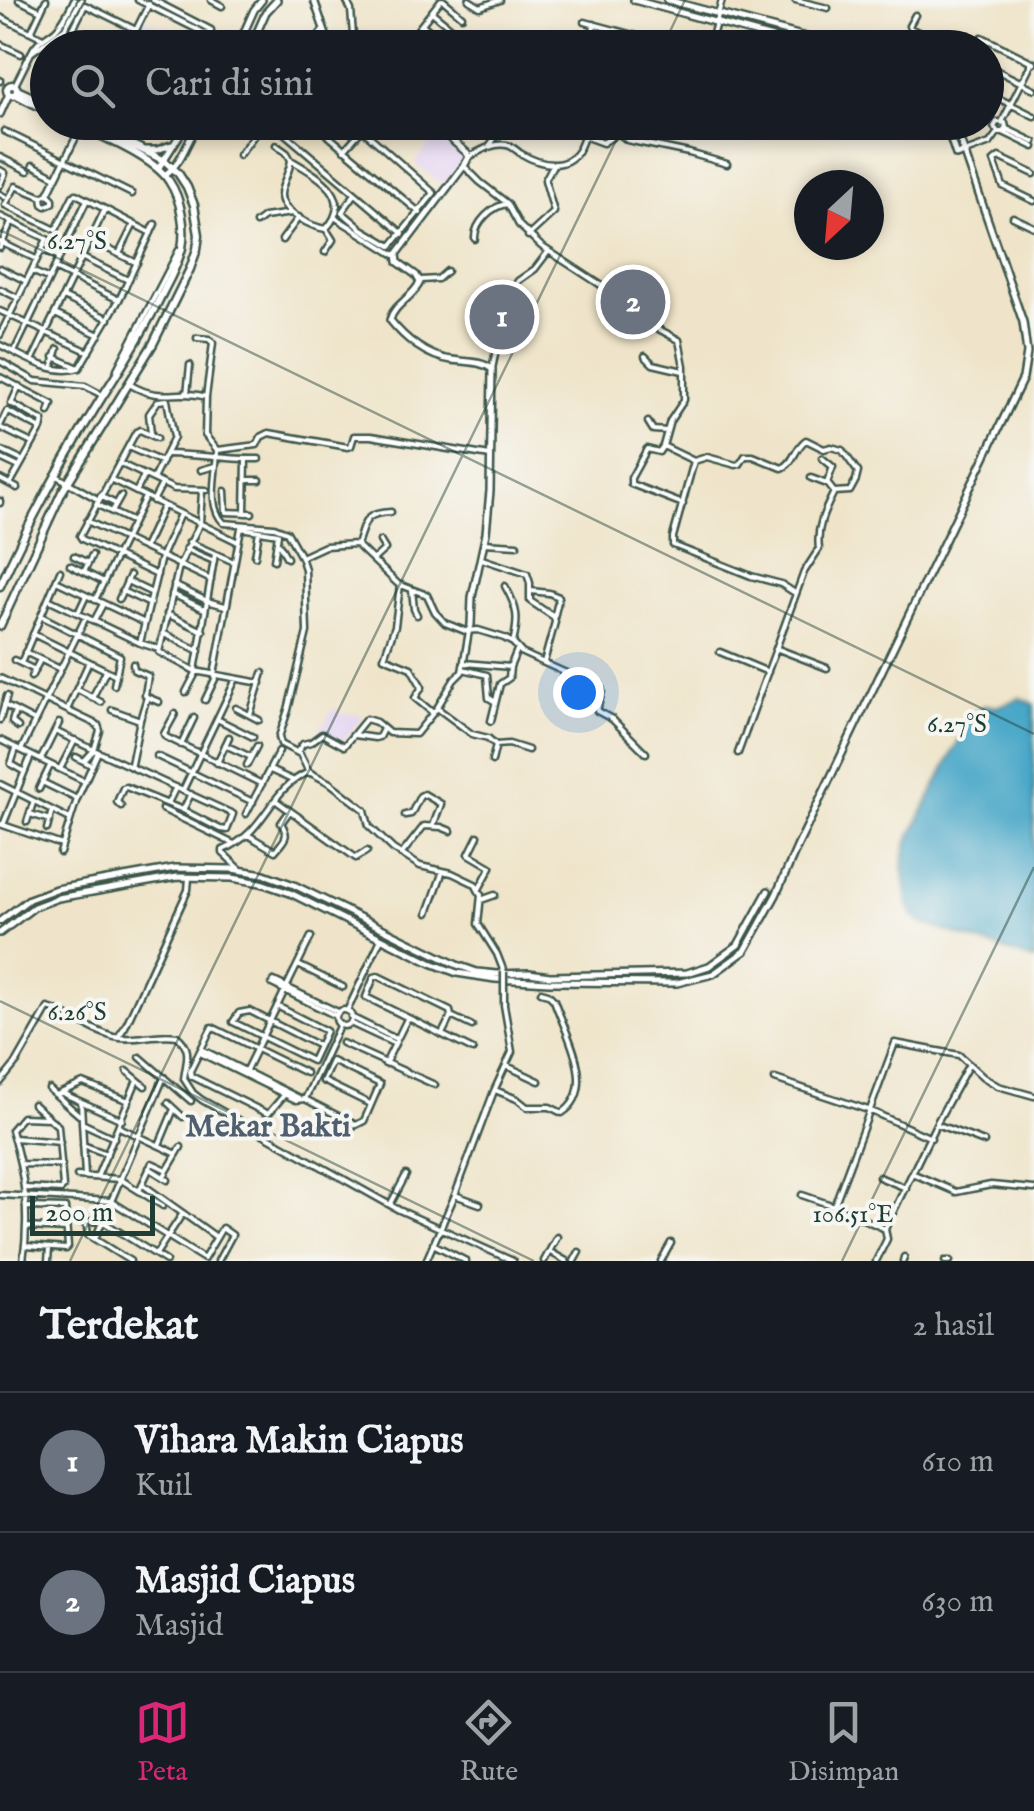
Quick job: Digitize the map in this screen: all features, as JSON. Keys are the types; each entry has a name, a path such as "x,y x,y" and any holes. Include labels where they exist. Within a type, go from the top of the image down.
{"main road":[{"path":"7,87 30,99"},
{"path":"0,586 56,475 117,374 182,249 183,226 168,179 143,158 106,140"},
{"path":"0,626 68,482 153,344 195,259 197,220 183,179 164,161 120,140"},
{"path":"168,179 183,179"},
{"path":"111,384 122,392"}],"street":[{"path":"18,0 42,10"},
{"path":"32,30 46,0"},
{"path":"52,30 64,20 74,0"},
{"path":"61,30 82,0"},
{"path":"138,0 151,2 210,30"},
{"path":"211,0 222,6"},
{"path":"245,30 262,0"},
{"path":"258,30 277,0"},
{"path":"314,0 324,28"},
{"path":"347,0 353,30"},
{"path":"417,30 442,0 462,16"},
{"path":"469,0 478,7 498,1"},
{"path":"634,0 745,30"},
{"path":"667,0 781,30"},
{"path":"714,30 722,0"},
{"path":"799,0 828,8"},
{"path":"151,2 199,30"},
{"path":"75,30 85,4 136,30 151,2"},
{"path":"431,12 455,30"},
{"path":"914,15 909,26 914,30"},
{"path":"0,18 30,32"},
{"path":"585,22 616,30"},
{"path":"422,24 430,30"},
{"path":"593,30 594,24"},
{"path":"0,44 21,54"},
{"path":"1004,48 1033,62 1004,117"},
{"path":"0,114 7,87 30,54"},
{"path":"1004,74 1034,88"},
{"path":"1004,101 1034,116"},
{"path":"4,131 132,194"},
{"path":"1004,132 1034,145"},
{"path":"52,202 43,204 75,140"},
{"path":"158,169 176,140"},
{"path":"168,179 189,140"},
{"path":"239,155 252,140"},
{"path":"290,140 403,234"},
{"path":"333,140 420,213"},
{"path":"344,150 353,140"},
{"path":"355,194 342,212 391,246 434,193 372,140"},
{"path":"452,140 469,156"},
{"path":"490,146 493,140"},
{"path":"396,256 469,156 490,146 511,146 524,156 554,166 570,158 583,140"},
{"path":"627,140 727,164"},
{"path":"951,140 956,155 993,140"},
{"path":"0,932 34,907 58,898 189,876 246,880 276,888 443,968 476,976 549,982 676,984 713,974 736,960 776,895 1023,378 1027,353 1023,322 961,140"},
{"path":"140,149 157,150 173,144"},
{"path":"276,145 334,192 338,202 336,218 326,229"},
{"path":"1034,174 999,156 994,160 1003,186 1034,201"},
{"path":"0,157 28,171"},
{"path":"182,158 183,179"},
{"path":"291,160 281,196 292,213 326,229"},
{"path":"33,166 56,177"},
{"path":"464,166 507,200 515,220 528,236 607,289 627,315 679,340 684,400 673,415 663,446 659,452 646,449 630,483 683,504"},
{"path":"528,236 554,212 545,180 554,166"},
{"path":"0,170 5,173 0,184"},
{"path":"66,209 45,195 16,186 5,205 56,230 74,195 151,233"},
{"path":"14,352 88,200"},
{"path":"475,240 480,221 507,200"},
{"path":"32,361 105,209"},
{"path":"256,222 292,213"},
{"path":"0,216 47,239 0,335"},
{"path":"1012,217 1034,226"},
{"path":"282,240 299,218"},
{"path":"336,218 396,256 420,280"},
{"path":"12,222 1,244 37,260"},
{"path":"119,254 134,224"},
{"path":"0,346 52,368 79,368 119,300 155,224"},
{"path":"325,252 333,240 326,229"},
{"path":"90,240 137,263"},
{"path":"42,250 60,258"},
{"path":"297,752 302,744 312,742 318,735 344,746 366,719 389,733 416,734 464,666 490,491 492,369 499,336 496,313 518,281 548,252"},
{"path":"82,258 128,280"},
{"path":"0,268 26,281"},
{"path":"54,268 119,300"},
{"path":"32,271 49,279"},
{"path":"420,280 438,279 447,271"},
{"path":"420,280 417,289 392,312 392,324 434,356 485,364 492,369"},
{"path":"0,289 18,298"},
{"path":"63,297 108,319"},
{"path":"0,311 89,352"},
{"path":"54,314 99,335"},
{"path":"665,342 668,335"},
{"path":"196,338 213,343 206,378 205,435 217,450 214,500 220,521 284,530 305,568 307,632 280,743 302,756 309,772 364,810 370,826 401,855 420,866 471,882 479,889 478,924 504,972 504,1005 512,1046 426,1261"},
{"path":"52,368 58,348"},
{"path":"645,356 653,364 684,372"},
{"path":"54,357 79,368"},
{"path":"0,361 35,381 85,386 103,396"},
{"path":"186,394 190,365"},
{"path":"1,378 52,404 49,412"},
{"path":"128,383 150,394 206,397"},
{"path":"19,386 0,426 32,444"},
{"path":"153,479 174,437 167,400 160,400 151,410 154,436 138,430 80,534 82,539 156,575"},
{"path":"10,484 44,421 11,403"},
{"path":"7,410 41,429"},
{"path":"648,422 653,430 666,431"},
{"path":"217,450 257,445 263,435 272,433 348,448 354,436 371,436 490,456"},
{"path":"663,446 694,460 710,458 736,466 746,456 754,456 784,468 806,440 824,449 842,450 856,468 858,476 850,491 834,492"},
{"path":"128,447 162,462"},
{"path":"0,450 22,461"},
{"path":"166,454 259,459"},
{"path":"0,458 19,468"},
{"path":"822,458 834,467 827,484"},
{"path":"225,491 226,512 248,513 246,459"},
{"path":"694,460 672,537 674,546 782,584 796,594"},
{"path":"119,463 182,493 204,490 200,523 179,566 161,654 196,671 261,683"},
{"path":"200,470 217,466"},
{"path":"56,475 133,522"},
{"path":"136,492 144,476"},
{"path":"810,478 827,484 834,492"},
{"path":"110,479 238,542"},
{"path":"0,480 17,488"},
{"path":"246,480 260,480"},
{"path":"153,501 162,484"},
{"path":"738,754 796,594 818,551 820,520 834,492"},
{"path":"112,512 121,496"},
{"path":"96,600 145,497"},
{"path":"98,500 116,504"},
{"path":"144,548 164,506"},
{"path":"358,545 369,516 392,512"},
{"path":"140,643 161,557 180,514"},
{"path":"88,521 211,580"},
{"path":"205,700 215,675 241,528 277,533 274,560"},
{"path":"254,556 259,530"},
{"path":"278,541 287,558"},
{"path":"374,559 385,549 380,541"},
{"path":"190,542 234,562"},
{"path":"484,543 517,545"},
{"path":"301,557 325,546 358,545 400,585 429,597 444,622 513,643 517,650 600,684 597,711 646,753"},
{"path":"186,549 214,561"},
{"path":"180,684 187,690 196,671 215,554"},
{"path":"84,572 92,555"},
{"path":"74,556 88,562"},
{"path":"481,559 526,574 532,602 554,618"},
{"path":"70,565 104,582"},
{"path":"35,670 18,661 60,572"},
{"path":"119,598 129,578 152,592"},
{"path":"56,580 145,623"},
{"path":"400,585 396,626 384,657 411,668 422,687 415,698 496,746"},
{"path":"174,586 226,606"},
{"path":"506,586 516,605 513,643"},
{"path":"412,590 417,615"},
{"path":"529,590 559,597 544,662"},
{"path":"122,591 150,604"},
{"path":"172,594 206,610"},
{"path":"78,613 86,596"},
{"path":"48,598 159,649"},
{"path":"94,621 103,604"},
{"path":"167,614 203,631"},
{"path":"41,616 120,656 114,684"},
{"path":"24,771 11,764 86,617"},
{"path":"163,633 199,651"},
{"path":"33,634 116,675"},
{"path":"778,649 827,668"},
{"path":"491,721 500,684 509,678 517,650"},
{"path":"25,652 60,670"},
{"path":"720,652 768,672"},
{"path":"31,677 40,660"},
{"path":"67,710 88,662"},
{"path":"133,664 134,670 148,676 145,694 159,702"},
{"path":"464,666 510,667"},
{"path":"464,666 487,675 489,698 494,701"},
{"path":"92,698 106,670"},
{"path":"560,684 564,672"},
{"path":"250,716 263,673"},
{"path":"0,678 99,726 96,751 60,852"},
{"path":"183,790 236,679"},
{"path":"76,690 100,702"},
{"path":"579,692 600,699"},
{"path":"0,720 7,696"},
{"path":"131,766 148,698"},
{"path":"4,705 35,721"},
{"path":"236,708 259,720"},
{"path":"112,710 140,720"},
{"path":"15,711 12,722 18,727"},
{"path":"175,714 164,735 262,784"},
{"path":"182,745 194,718"},
{"path":"216,719 253,737"},
{"path":"41,760 59,723"},
{"path":"354,735 380,737 383,729"},
{"path":"56,730 233,814 228,830 220,829 124,787 117,802 121,806"},
{"path":"217,763 229,737"},
{"path":"0,740 84,781"},
{"path":"60,770 75,740"},
{"path":"225,744 251,757"},
{"path":"496,746 509,744 528,750"},
{"path":"247,765 257,746"},
{"path":"492,761 496,746"},
{"path":"84,761 96,751"},
{"path":"246,814 279,752"},
{"path":"31,756 1,825 62,845"},
{"path":"157,756 253,802"},
{"path":"76,757 91,765"},
{"path":"38,789 50,765"},
{"path":"270,770 292,780"},
{"path":"240,870 224,850 236,845 260,823 292,780 309,772"},
{"path":"42,782 76,799"},
{"path":"0,784 70,819"},
{"path":"168,804 176,787"},
{"path":"182,810 191,794"},
{"path":"405,815 411,814 424,794 440,804 434,826"},
{"path":"27,822 34,800"},
{"path":"275,800 356,858 367,851"},
{"path":"162,809 236,845"},
{"path":"47,829 52,810"},
{"path":"248,835 275,851 287,832 281,824 289,812"},
{"path":"30,814 50,820"},
{"path":"401,855 424,826 451,832"},
{"path":"478,836 469,854 491,867 479,889"},
{"path":"118,1037 188,890 189,867"},
{"path":"0,922 30,899 56,889 189,867 240,870 294,885 465,968 550,976 687,973 720,960 738,944 768,891"},
{"path":"428,912 442,870"},
{"path":"481,900 495,895"},
{"path":"286,989 338,1014 346,1011 385,930"},
{"path":"745,934 753,938"},
{"path":"245,1072 311,937"},
{"path":"298,965 343,987"},
{"path":"442,1034 450,1011 376,976 365,996 473,1050"},
{"path":"495,1090 527,1106 562,1113 573,1102 579,1075 575,1052 554,1000 541,992"},
{"path":"277,1006 326,1030 319,1046 312,1061 233,1022 236,1015 250,1012 319,1046"},
{"path":"0,1084 48,1008 118,1037 180,1038 188,1053 184,1079 192,1093 202,1100 390,1205 514,1261"},
{"path":"346,1011 350,1020 396,1042"},
{"path":"338,1014 336,1020 340,1024"},
{"path":"451,1016 472,1026"},
{"path":"385,1064 408,1018"},
{"path":"302,1099 340,1024 350,1020"},
{"path":"284,1094 268,1114 192,1076 190,1071 212,1027 306,1073"},
{"path":"342,1043 435,1085"},
{"path":"834,1206 895,1044 959,1054 998,1086 1034,1096"},
{"path":"200,1051 356,1126 364,1122 380,1084 332,1061 322,1081 370,1104"},
{"path":"140,1057 191,1100"},
{"path":"876,1261 886,1240 885,1228 969,1064"},
{"path":"506,1066 539,1081"},
{"path":"127,1071 145,1086"},
{"path":"245,1072 284,1094 302,1099"},
{"path":"96,1239 164,1077"},
{"path":"775,1079 871,1111 931,1138"},
{"path":"96,1176 138,1080"},
{"path":"58,1094 83,1083 129,1101"},
{"path":"49,1089 122,1120"},
{"path":"58,1094 81,1119 114,1138"},
{"path":"81,1103 85,1176"},
{"path":"26,1188 62,1189 58,1126 34,1104"},
{"path":"168,1104 183,1117"},
{"path":"158,1145 174,1109"},
{"path":"23,1261 27,1198 11,1130 21,1117 49,1118"},
{"path":"936,1124 984,1142"},
{"path":"118,1128 177,1154"},
{"path":"14,1138 60,1142"},
{"path":"82,1144 106,1154"},
{"path":"140,1191 153,1162 166,1175 182,1147"},
{"path":"20,1164 62,1164"},
{"path":"913,1173 956,1192 991,1185 1034,1189"},
{"path":"390,1205 406,1175"},
{"path":"77,1176 120,1179 184,1213 216,1237"},
{"path":"879,1177 906,1188"},
{"path":"142,1184 165,1204"},
{"path":"455,1195 480,1204"},
{"path":"802,1195 885,1228"},
{"path":"0,1196 111,1201 204,1260 221,1228 232,1234 218,1261"},
{"path":"159,1213 165,1204"},
{"path":"26,1246 68,1248 65,1208 27,1207"},
{"path":"156,1254 184,1213"},
{"path":"79,1222 102,1222 166,1261"},
{"path":"86,1222 87,1234 130,1261"},
{"path":"27,1226 66,1229"},
{"path":"544,1261 558,1237"},
{"path":"661,1261 671,1243"},
{"path":"433,1244 466,1261"},
{"path":"48,1261 50,1249"},
{"path":"574,1261 579,1252"},
{"path":"552,1253 566,1261"}],"shaded area":[{"path":"143,18 167,30 137,30"},
{"path":"433,140 447,140 465,154 444,186 415,163"},
{"path":"334,708 345,716 363,716 341,744 320,730"}],"water":[{"path":"1020,698 1034,704 1034,960 921,923 908,903 903,866 908,842 971,716 985,705 997,707"}],"place":[{"name":"Masjid Ciapus","path":"633,302"},
{"name":"Vihara Makin Ciapus","path":"502,317"}],"district":[{"name":"Mekar Bakti","path":"268,1127"}]}
